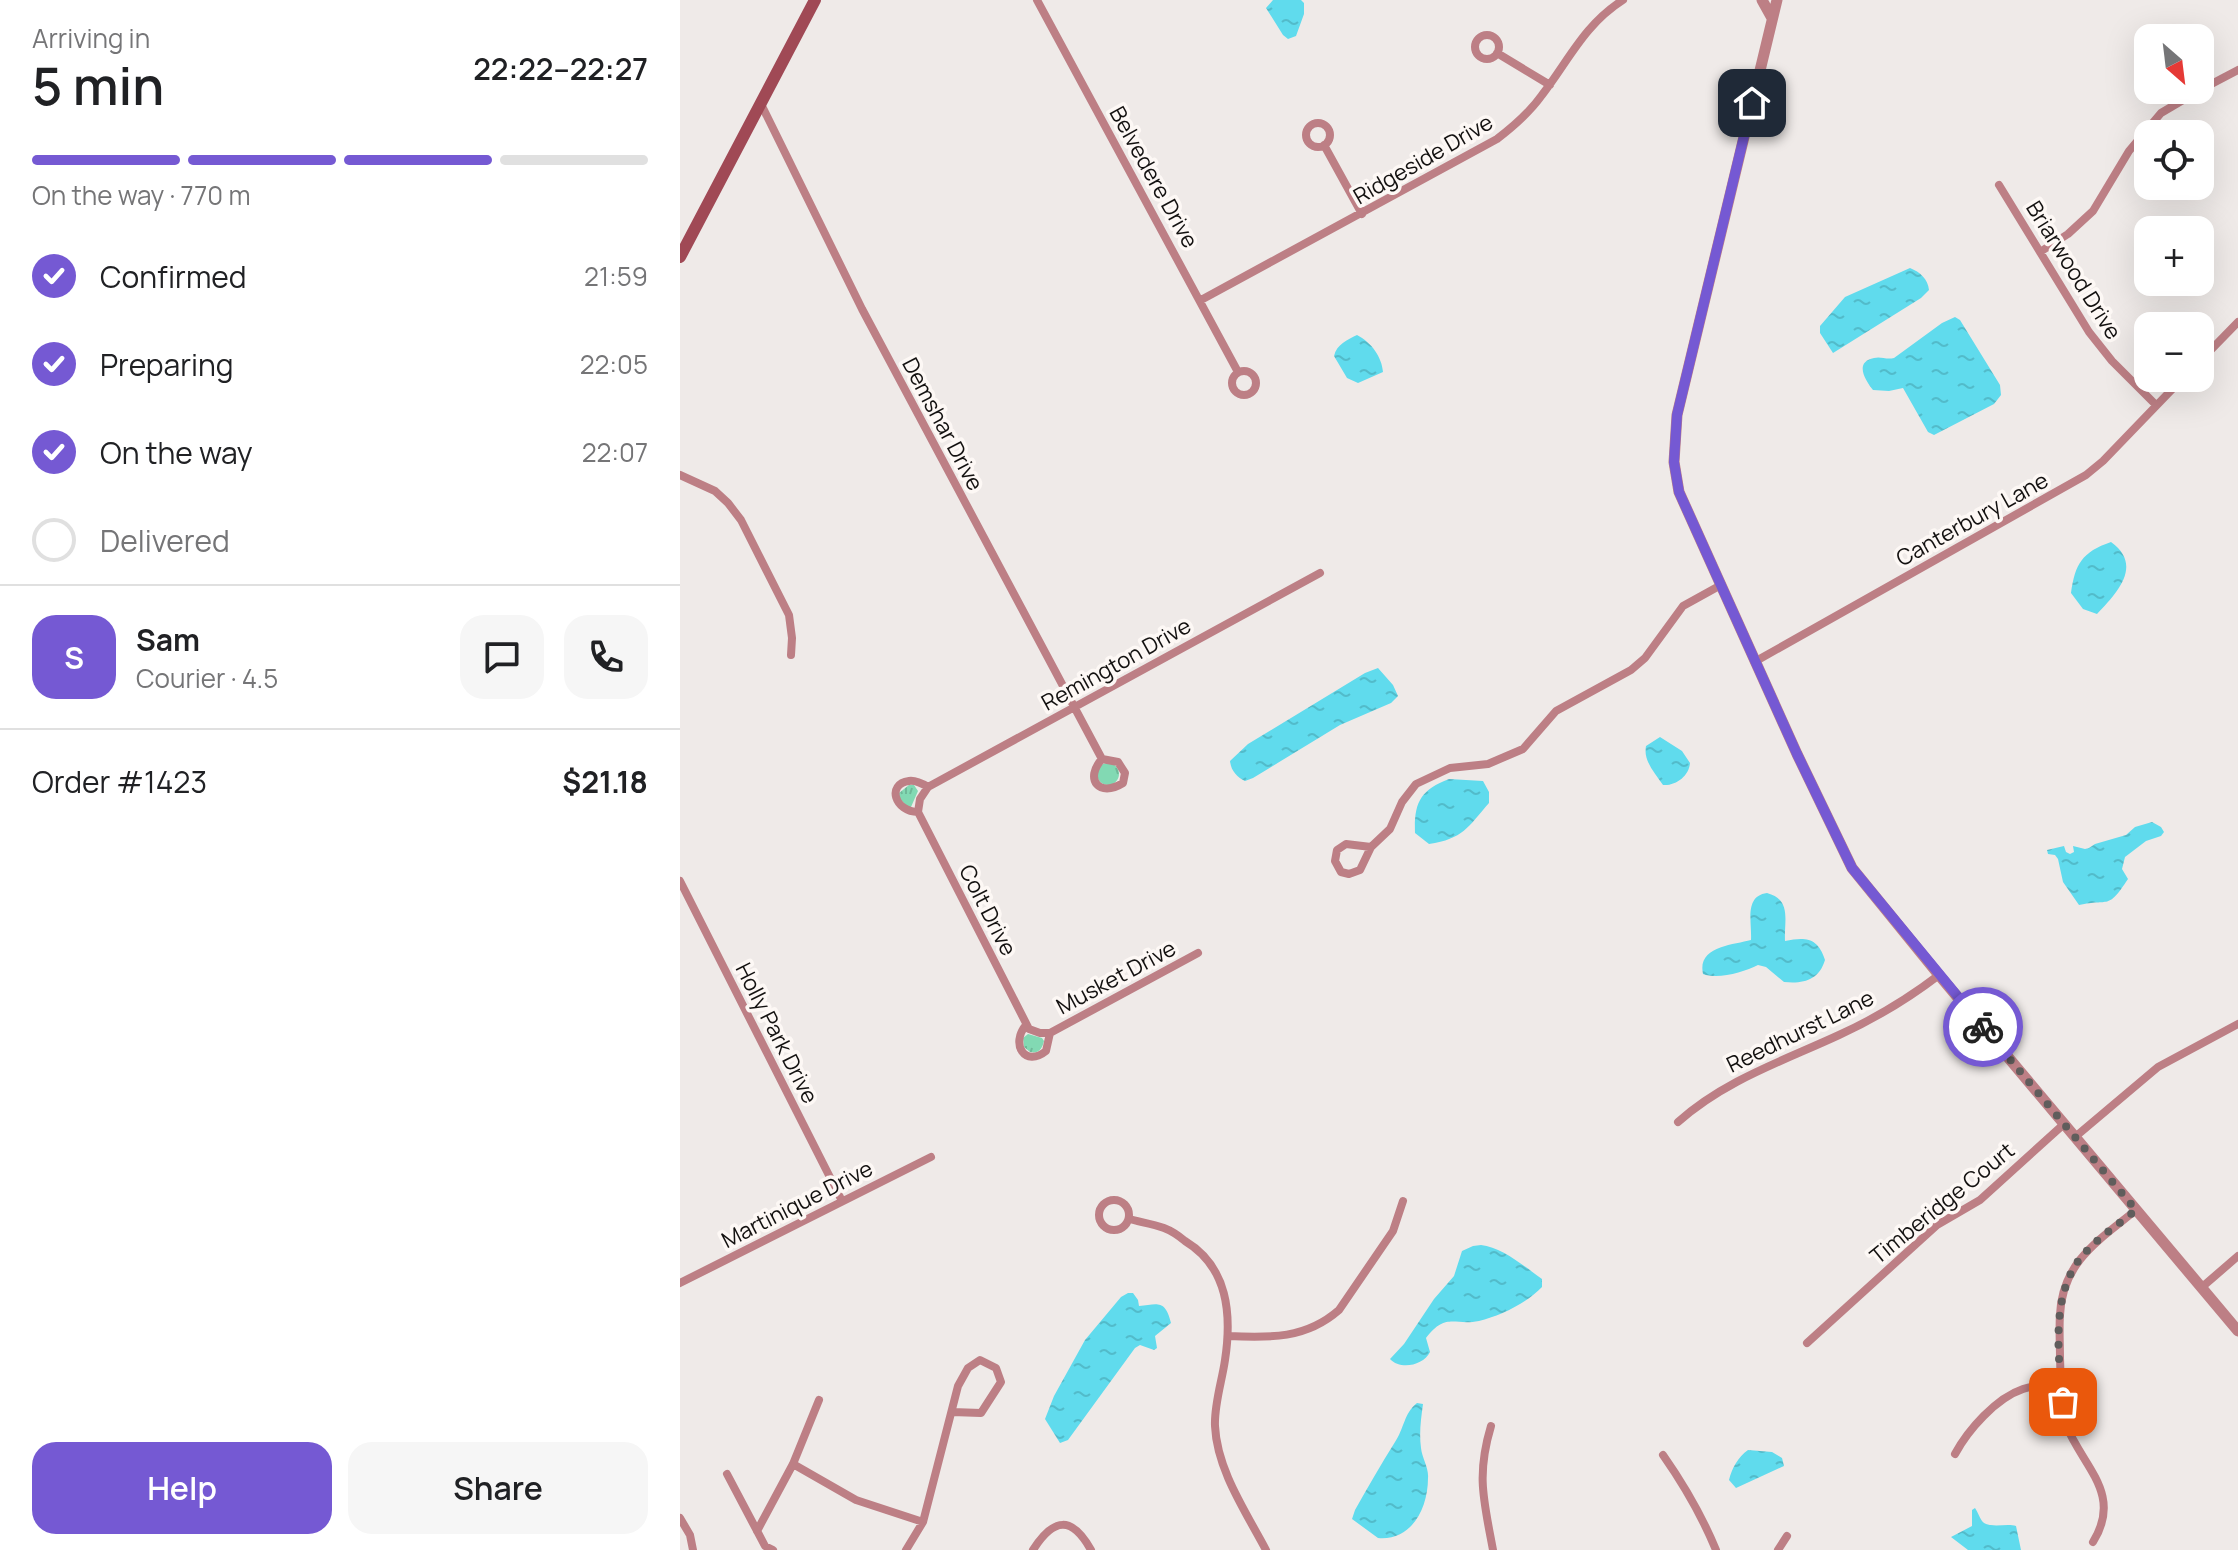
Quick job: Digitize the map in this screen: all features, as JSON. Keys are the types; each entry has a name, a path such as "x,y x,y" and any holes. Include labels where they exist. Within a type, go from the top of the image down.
{"main road":[{"path":"680,257 815,0"}],"street":[{"name":"Belvedere Drive","path":"1037,0 1238,372"},
{"name":"Ridgeside Drive","path":"1201,300 1497,139 1524,116 1550,85 1579,40 1623,0"},
{"path":"1762,0 1772,18"},
{"path":"1777,0 1677,415 1674,462 1679,492 1852,868 2238,1331"},
{"path":"1497,53 1550,85"},
{"path":"2214,83 2238,70"},
{"name":"Demshar Drive","path":"760,102 862,309 1102,759"},
{"path":"2040,252 2077,227 2093,211 2129,151 2161,113 2176,104"},
{"path":"1324,145 1362,214"},
{"name":"Briarwood Drive","path":"1999,185 2101,349 2156,405"},
{"path":"2214,347 2238,322"},
{"name":"Canterbury Lane","path":"1756,661 2086,475 2169,392"},
{"path":"680,475 715,491 741,520 789,615 791,655"},
{"name":"Remington Drive","path":"928,787 1320,573"},
{"path":"1371,847 1346,844 1337,850 1335,861 1341,872 1349,874 1360,870 1371,847 1390,829 1402,802 1416,784 1450,768 1488,764 1523,749 1556,711 1631,670 1645,658 1683,606 1721,585"},
{"name":"Colt Drive","path":"928,787 908,781 897,789 897,802 909,812 918,812 1026,1025 1018,1042 1022,1052 1029,1057 1046,1051 1050,1033"},
{"path":"918,812 920,799 928,787"},
{"name":"Holly Park Drive","path":"680,881 842,1201"},
{"name":"Musket Drive","path":"1050,1033 1198,953"},
{"name":"Reedhurst Lane","path":"1678,1122 1720,1091 1763,1067 1841,1034 1918,991 1939,975"},
{"path":"2075,1137 2158,1067 2238,1024"},
{"path":"1026,1025 1034,1031 1050,1033"},
{"name":"Timberidge Court","path":"1807,1343 1937,1225 1980,1200 2064,1124"},
{"name":"Martinique Drive","path":"680,1283 931,1157"},
{"path":"1228,1336 1268,1338 1293,1335 1331,1318 1352,1293 1393,1231 1403,1201"},
{"path":"2093,1542 2104,1519 2104,1498 2096,1476 2065,1423 2060,1312 2064,1286 2073,1267 2085,1252 2136,1210"},
{"path":"1129,1219 1167,1229 1193,1246 1214,1266 1223,1286 1228,1336 1215,1424 1219,1450 1227,1474 1266,1550"},
{"path":"2201,1288 2238,1256"},
{"path":"906,1550 923,1522 958,1386 968,1368 980,1360 996,1368 1001,1382 981,1413 952,1412"},
{"path":"1955,1454 1965,1436 2002,1400 2023,1389 2061,1382"},
{"path":"757,1531 793,1464 819,1400"},
{"path":"1491,1426 1483,1450 1481,1486 1493,1550"},
{"path":"1663,1455 1684,1485 1716,1550"},
{"path":"793,1464 856,1500 923,1522"},
{"path":"727,1474 765,1546 773,1550"},
{"path":"680,1518 690,1535 693,1550"},
{"path":"1033,1550 1052,1528 1067,1525 1077,1528 1091,1550"},
{"path":"1778,1550 1787,1536"}],"green space":[{"path":"1108,763 1119,774 1108,785 1097,774"},
{"path":"914,785 918,791 911,807 907,807 899,793"},
{"path":"1028,1034 1044,1041 1038,1052 1030,1052 1024,1047 1023,1038"}],"water":[{"path":"1273,0 1301,0 1304,3 1304,14 1296,36 1288,39 1283,35 1266,8"},
{"path":"1910,268 1923,276 1929,290 1833,353 1820,333 1820,326 1845,297"},
{"path":"1955,317 1960,320 2000,385 2001,395 1994,404 1934,435 1928,432 1903,388 1873,390 1863,367 1864,363 1874,358 1894,358"},
{"path":"1357,335 1375,350 1383,372 1358,383 1347,378 1334,356 1340,345"},
{"path":"2111,542 2125,560 2126,569 2119,588 2097,614 2083,609 2071,593 2082,560 2093,550"},
{"path":"1378,668 1398,696 1391,703 1340,725 1253,778 1245,781 1235,773 1230,761 1248,744"},
{"path":"1660,737 1682,751 1690,763 1684,776 1668,785 1663,785 1646,757 1646,746"},
{"path":"1449,779 1483,781 1489,792 1489,803 1457,835 1429,844 1415,833 1418,806 1425,793"},
{"path":"2152,822 2164,832 2125,857 2122,869 2128,879 2116,896 2107,901 2079,905 2063,882 2058,859 2048,854 2047,850 2064,846 2070,854 2074,852 2073,846 2089,848"},
{"path":"1767,893 1780,900 1783,906 1785,941 1805,939 1819,947 1825,960 1819,972 1810,979 1791,982 1784,982 1766,967 1758,965 1723,976 1703,974 1705,958 1711,952 1751,940 1752,904 1760,895"},
{"path":"1481,1245 1497,1249 1521,1263 1542,1279 1542,1287 1496,1316 1439,1325 1426,1338 1430,1352 1422,1361 1399,1365 1390,1359 1454,1276 1462,1251"},
{"path":"1133,1293 1139,1306 1163,1306 1171,1323 1155,1336 1157,1348 1154,1350 1140,1345 1135,1348 1068,1440 1060,1443 1045,1419 1054,1396 1085,1340 1121,1297"},
{"path":"1417,1403 1423,1404 1420,1442 1428,1474 1425,1500 1409,1528 1390,1538 1378,1538 1352,1519 1398,1437 1409,1411"},
{"path":"1748,1450 1772,1452 1782,1458 1784,1466 1736,1488 1729,1480 1730,1476 1738,1459"},
{"path":"1975,1508 1985,1523 2016,1526 2021,1550 1968,1550 1951,1537 1972,1526 1972,1510"}],"way so far":[{"path":"1983,1027 2136,1210 2085,1252 2064,1286 2060,1312 2063,1402"}],"route":[{"path":"1752,103 1677,415 1674,462 1679,492 1852,868 1983,1027"}]}
